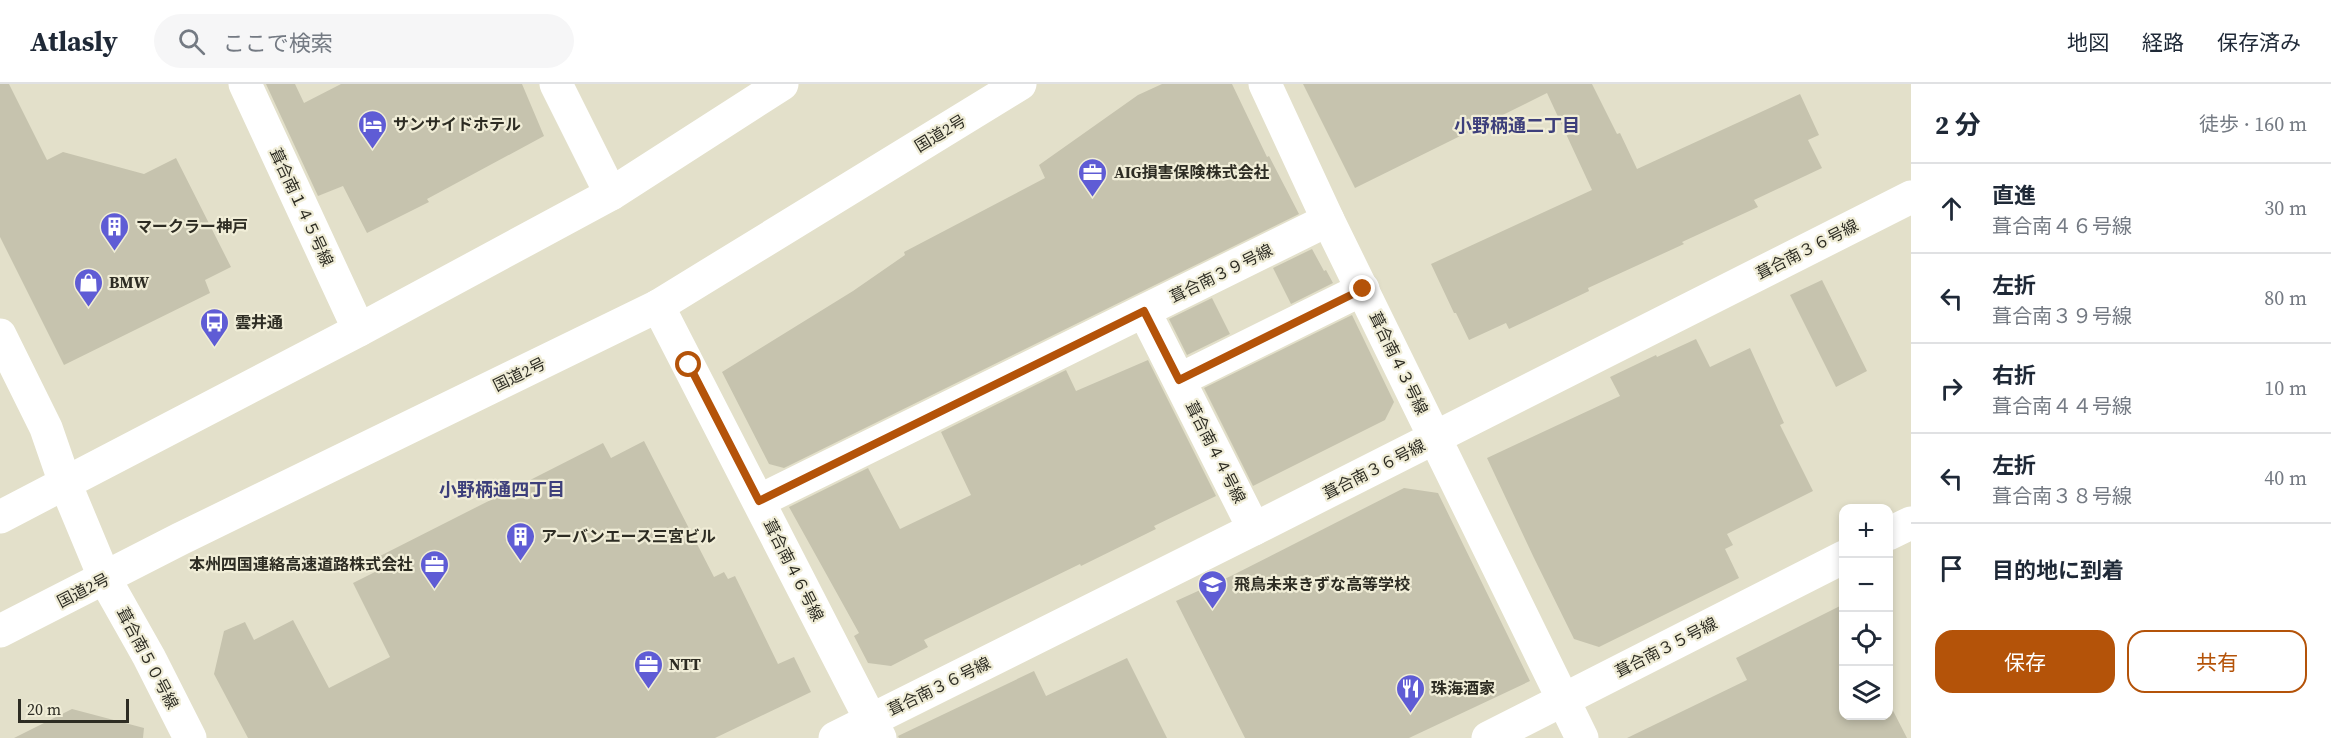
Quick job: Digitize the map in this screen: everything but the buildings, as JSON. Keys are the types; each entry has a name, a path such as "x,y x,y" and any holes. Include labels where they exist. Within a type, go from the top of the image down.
{"main road":[{"name":"葺合南１４５号線","path":"245,84 359,330"},
{"path":"556,84 611,194"},
{"path":"0,517 359,330 611,194 782,84"},
{"name":"国道2号","path":"0,632 180,539 658,306 1020,84"},
{"name":"葺合南４３号線","path":"1265,84 1328,220 1582,738"},
{"name":"葺合南３６号線","path":"835,738 875,729 1254,529 1911,197"},
{"name":"葺合南３９号線","path":"759,501 1328,220"},
{"path":"1179,380 1363,289"},
{"name":"葺合南４６号線","path":"658,306 875,729"},
{"name":"葺合南４４号線","path":"1144,311 1254,529"},
{"name":"葺合南５０号線","path":"0,335 46,428 65,483 105,579 149,657 190,738"},
{"path":"1893,532 1911,523"},
{"name":"葺合南３５号線","path":"1488,738 1842,558"}],"place":[{"name":"サンサイドホテル","path":"372,150"},
{"name":"AIG損害保険株式会社","path":"1093,198"},
{"name":"マークラー神戸","path":"115,252"},
{"name":"BMW","path":"88,308"},
{"name":"雲井通","path":"214,348"},
{"name":"アーバンエース三宮ビル","path":"520,562"},
{"name":"本州四国連絡高速道路株式会社","path":"434,590"},
{"name":"飛鳥未来きずな高等学校","path":"1213,610"},
{"name":"NTT","path":"648,690"},
{"name":"珠海酒家","path":"1410,714"}],"district":[{"name":"小野柄通二丁目","path":"1517,125"},
{"name":"小野柄通四丁目","path":"502,489"}],"route":[{"path":"689,365 759,501 1144,311 1179,380 1363,289"}]}
